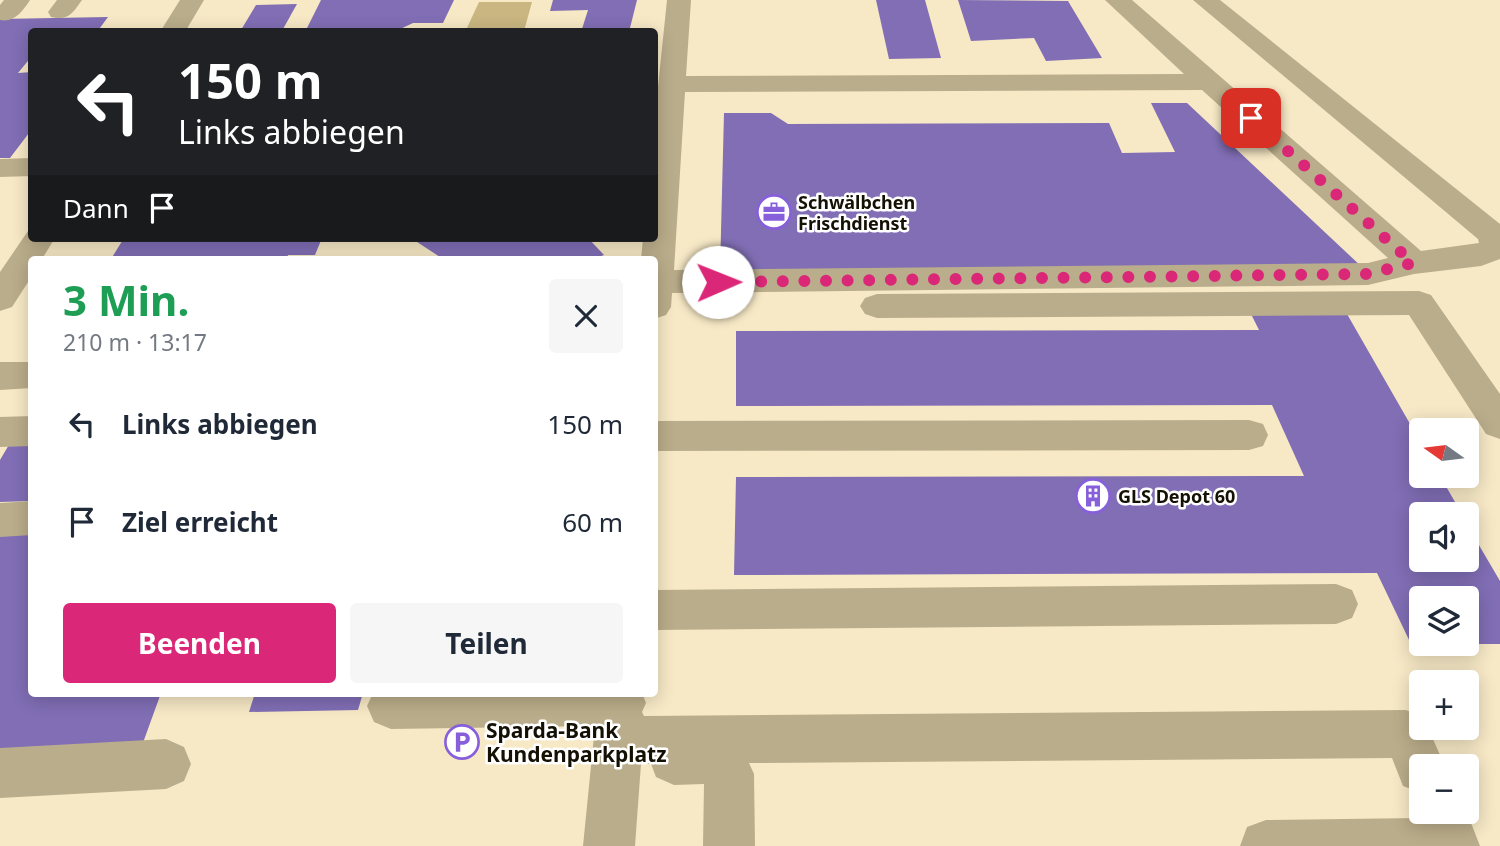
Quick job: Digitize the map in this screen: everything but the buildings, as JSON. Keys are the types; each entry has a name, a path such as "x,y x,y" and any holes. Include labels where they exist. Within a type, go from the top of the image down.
{"street":[{"path":"174,28 192,0"},
{"path":"658,234 661,140 673,84 679,0"},
{"path":"1118,0 1413,263"},
{"path":"658,299 1368,274 1413,263 1481,255 1497,248 1497,242 1482,227 1205,0"},
{"path":"673,84 1210,82"},
{"path":"0,168 28,167"},
{"path":"1,295 36,242"},
{"path":"658,299 1419,303 1500,424"},
{"path":"658,436 1249,435"},
{"path":"0,520 28,519"},
{"path":"658,610 1336,604"},
{"path":"391,706 620,725 1406,734 1415,754"},
{"path":"609,846 620,725"},
{"path":"620,725 700,759 723,764 729,774 729,846"},
{"path":"0,773 166,764"},
{"path":"1266,846 1455,844 1446,824"}],"shaded area":[{"path":"479,2 532,2 525,28 467,28"}],"place":[{"name":"Schwälbchen Frischdienst","path":"774,212"},
{"name":"GLS Depot 60","path":"1093,496"},
{"name":"Sparda-Bank Kundenparkplatz","path":"462,742"}],"route":[{"path":"718,282 1368,274 1413,263 1251,118"}]}
